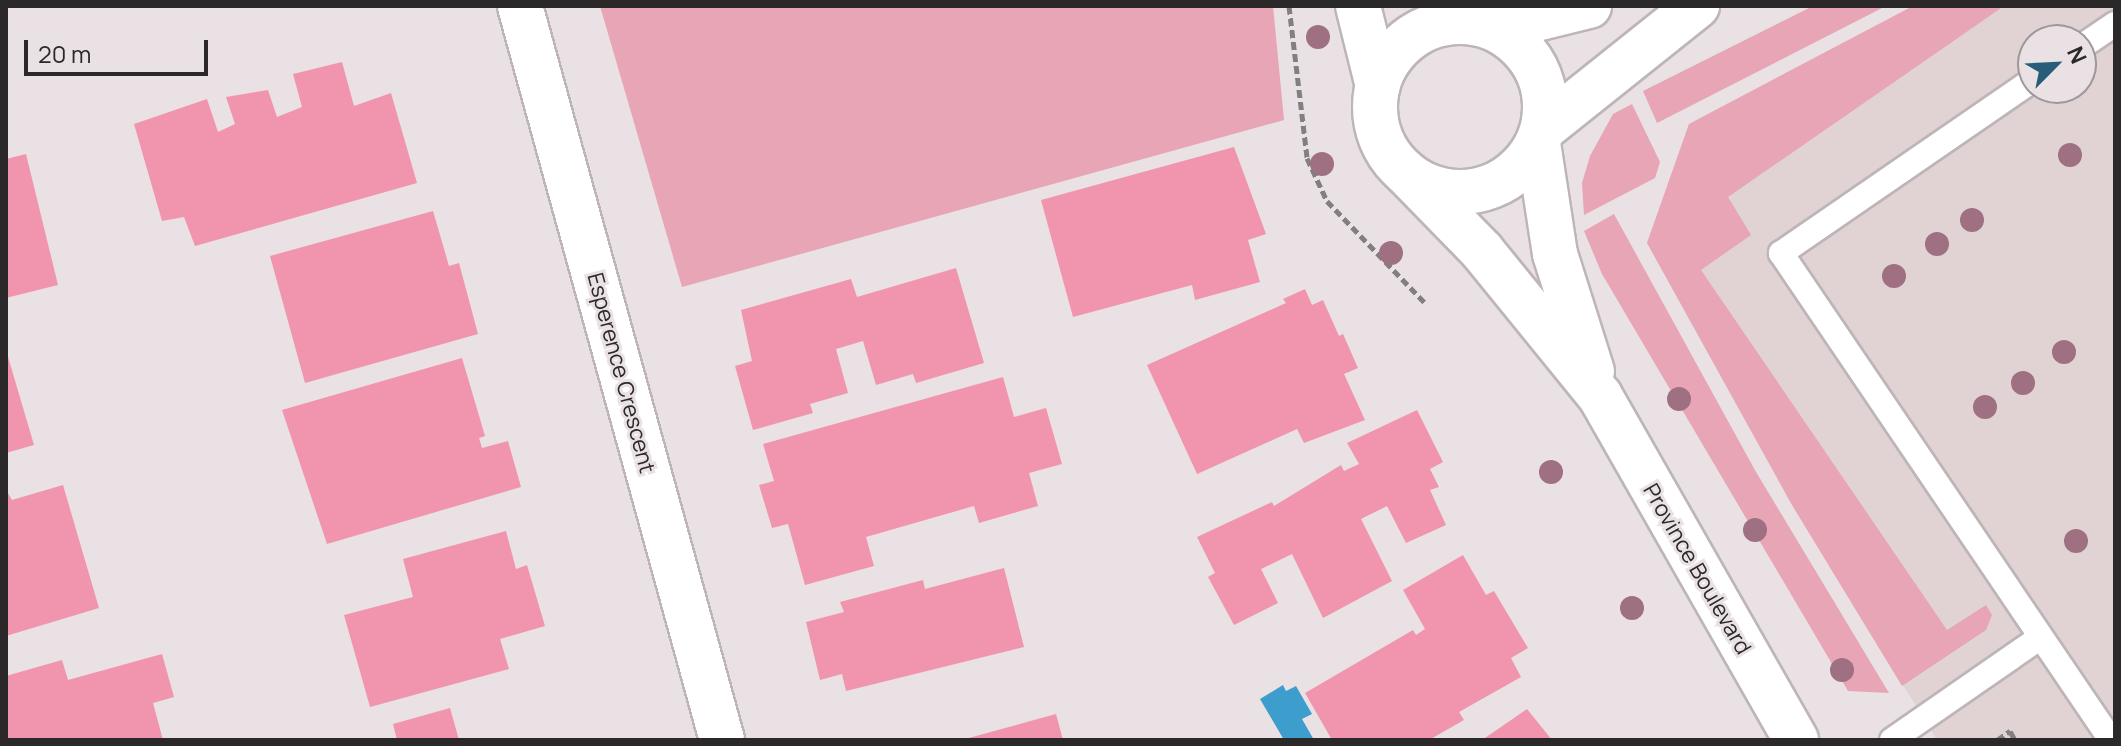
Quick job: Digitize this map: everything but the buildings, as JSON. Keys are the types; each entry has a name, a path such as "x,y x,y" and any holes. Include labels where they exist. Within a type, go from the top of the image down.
{"street":[{"name":"Esperence Crescent","path":"520,6 722,740"},
{"name":"Province Boulevard","path":"1358,6 1378,86"},
{"path":"1472,19 1589,6"},
{"path":"1405,172 1432,187 1473,191 1494,186 1520,169 1541,135 1697,6"},
{"name":"Province Boulevard","path":"1600,396 1555,254 1541,135 1545,99 1538,71 1521,47 1472,19 1443,23 1414,35 1390,57 1378,86 1375,118 1385,147 1405,172 1482,251 1600,396 1796,740"}],"lane":[{"path":"2097,36 2115,24"},
{"path":"2017,91 1781,253 2111,740"},
{"path":"1892,740 2041,637"}],"path":[{"path":"1289,6 1307,158 1327,201 1427,305"},
{"path":"1997,740 2010,731 2015,740"}],"shaded area":[{"path":"600,6 1273,6 1284,120 682,287"},
{"path":"1813,6 1886,6 1657,123 1643,91"},
{"path":"1913,6 2115,6 2115,740 1937,740 1792,505 1647,243 1689,124"},
{"path":"1913,6 2004,6 1728,197 1751,235 1701,270 1947,630 1986,605 1992,615 1986,630 1902,686 1792,505 1647,243 1689,124"},
{"path":"1632,104 1660,162 1655,178 1584,215 1582,183 1590,156 1613,114"},
{"path":"1614,214 1756,472 1889,693 1848,691 1602,274 1584,231"}],"water":[{"path":"1283,685 1286,691 1296,686 1312,714 1302,719 1314,740 1284,740 1260,699"}]}
